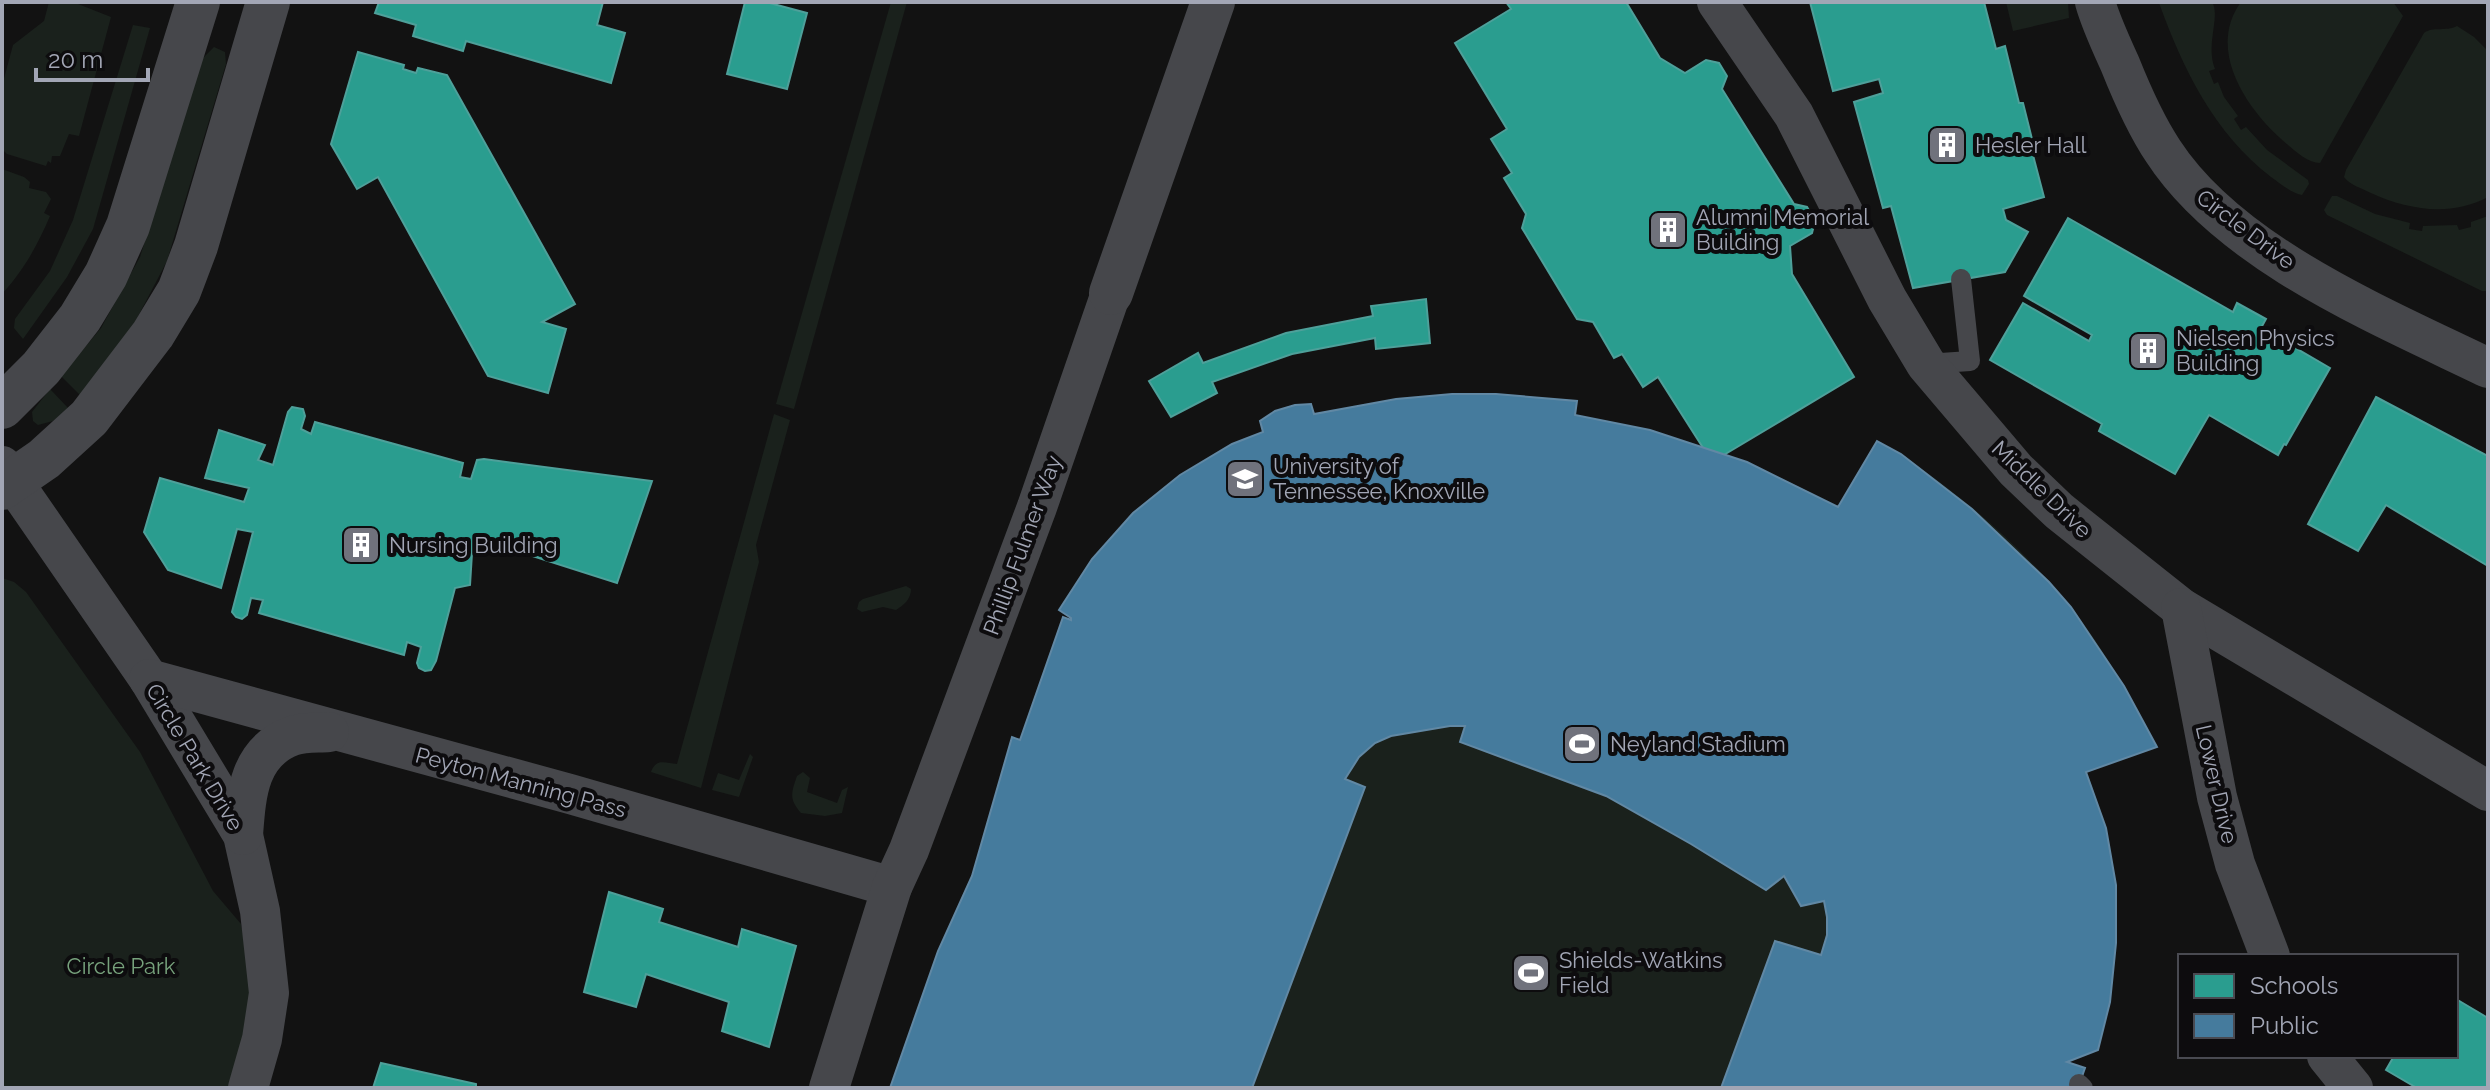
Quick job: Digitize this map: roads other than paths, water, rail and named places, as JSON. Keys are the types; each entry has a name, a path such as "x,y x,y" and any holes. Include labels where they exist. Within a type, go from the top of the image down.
{"street":[{"name":"Phillip Fulmer Way","path":"829,1088 892,887 909,850 1026,537 1213,2"},
{"name":"Circle Drive","path":"2095,2 2139,111 2163,153 2197,194 2281,260 2356,304 2488,368"},
{"path":"2,407 51,356 80,318 106,275 128,226 196,9 263,19 196,246 179,291 153,334 89,418 44,459 5,479"},
{"name":"Middle Drive","path":"1724,9 1794,115 1887,299 1926,364 2016,470 2059,511 2181,608 2488,791"},
{"name":"Circle Park Drive","path":"5,479 149,679 243,835 260,911 269,993 262,1039 248,1088"},
{"name":"Lower Drive","path":"2181,608 2217,797 2235,864 2269,954"},
{"name":"Peyton Manning Pass","path":"149,679 570,794 892,887"},
{"path":"243,835 247,786 260,761 275,744 294,735 336,731"},
{"path":"2329,1058 2353,1088"}],"lane":[{"path":"1926,364 1970,361 1961,279"}],"place":[{"name":"Hesler Hall","path":"1947,145"},
{"name":"Alumni Memorial Building","path":"1668,230"},
{"name":"Nielsen Physics Building","path":"2148,351"},
{"name":"University of Tennessee, Knoxville","path":"1245,479"},
{"name":"Nursing Building","path":"361,545"},
{"name":"Neyland Stadium","path":"1582,744"},
{"name":"Shields-Watkins Field","path":"1531,973"}],"park label":[{"name":"Circle Park","path":"121,966"}]}
